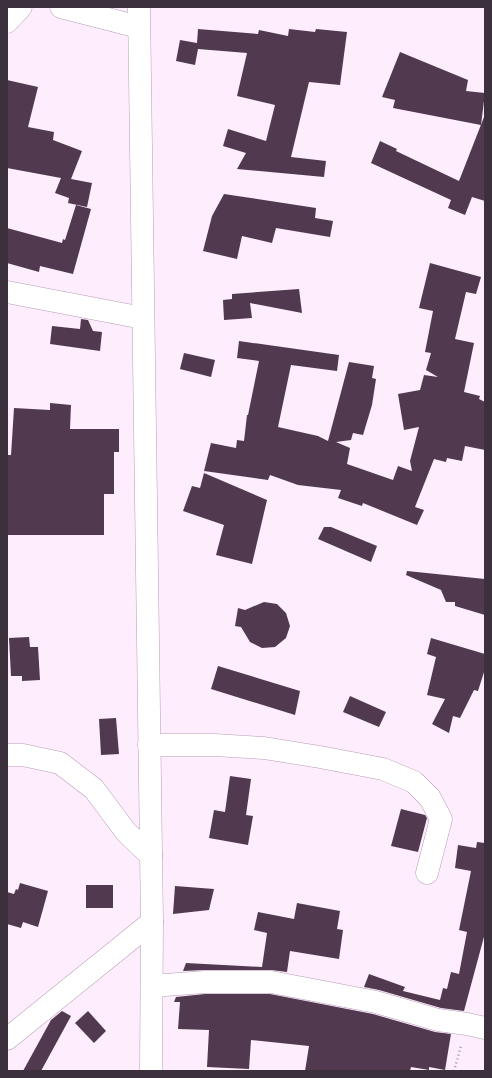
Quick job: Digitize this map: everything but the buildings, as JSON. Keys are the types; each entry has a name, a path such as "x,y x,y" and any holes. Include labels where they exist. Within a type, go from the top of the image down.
{"street":[{"path":"7,22 21,7"},
{"path":"61,7 139,17 152,922 151,1071"},
{"path":"7,292 143,318"},
{"path":"149,744 214,745 264,748 320,757 383,770 414,782 430,798 441,819 427,873"},
{"path":"7,755 23,755 60,764 94,790 126,832 151,856"},
{"path":"7,1039 152,922"},
{"path":"152,986 205,982 271,982 376,1002 438,1020 476,1026"}],"path":[{"path":"454,1071 476,1026"}]}
